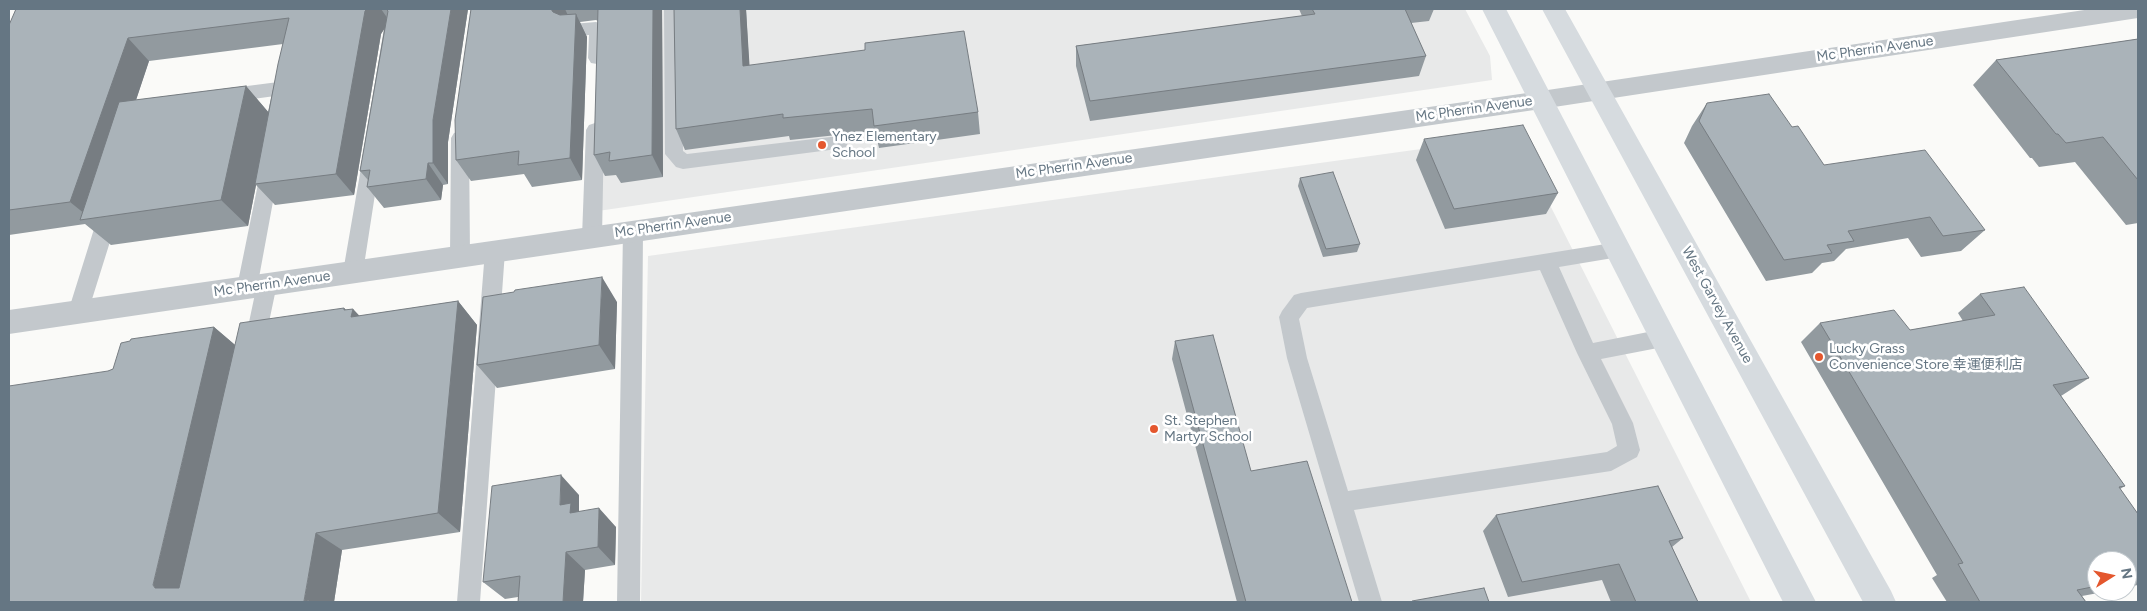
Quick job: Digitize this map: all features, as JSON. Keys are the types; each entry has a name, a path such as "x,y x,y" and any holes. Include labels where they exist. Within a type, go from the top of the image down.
{"main road":[{"path":"1494,9 1800,602"},
{"name":"West Garvey Avenue","path":"1554,9 1880,602"}],"street":[{"name":"Mc Pherrin Avenue","path":"9,322 633,230 1541,100 2138,10"}],"lane":[{"path":"672,9 674,154 683,162 838,144"},
{"path":"572,30 596,28 598,30 596,80"},
{"path":"210,98 286,88 280,116"},
{"path":"592,237 596,109"},
{"path":"460,256 459,142 462,123"},
{"path":"353,272 373,148"},
{"path":"250,362 273,154"},
{"path":"78,312 113,200"},
{"path":"628,602 633,230"},
{"path":"468,602 495,250"},
{"path":"1370,602 1298,358 1289,317 1301,302 1333,295 1618,250"},
{"path":"1340,502 1611,461 1629,450 1622,423 1586,353 1546,261"},
{"path":"1586,353 1663,338"}],"shaded area":[{"name":"Ynez Elementary School","path":"604,9 1465,9 1490,56 1492,80 598,211"},
{"name":"St. Stephen Martyr School","path":"1515,136 1751,602 641,602 648,256"}],"building":[{"path":"16,9 367,9 365,11 336,174 255,184 278,64 289,18 128,38 70,202 9,210 9,25"},
{"path":"386,9 451,9 433,120 433,163 428,163 426,179 367,187 370,170 360,171 388,11"},
{"path":"471,9 551,9 560,15 576,14 570,158 518,165 519,151 456,160 455,120"},
{"path":"598,9 653,9 652,155 609,161 610,152 594,155"},
{"path":"674,9 740,9 743,66 865,50 865,43 964,31 978,112 874,126 872,109 783,118 783,114 676,129"},
{"path":"1312,9 1405,9 1426,56 1090,101 1076,46 1315,14"},
{"path":"2138,39 2138,180 2103,137 2066,143 2056,134 1996,60"},
{"path":"246,86 221,200 80,220 119,102"},
{"path":"1769,94 1792,127 1798,126 1824,165 1925,150 1985,230 1943,236 1930,217 1848,231 1854,241 1827,245 1832,253 1784,260 1699,121 1707,103"},
{"path":"1523,125 1558,193 1454,209 1424,139"},
{"path":"1333,172 1360,244 1326,249 1300,178"},
{"path":"602,277 599,345 477,365 483,297 514,292 515,290"},
{"path":"2024,287 2089,378 2053,385 2125,486 2119,487 2138,514 2138,578 2137,551 2087,551 2087,588 2077,590 2086,602 1980,602 1958,564 1963,563 1820,323 1894,310 1910,330 1995,315 1980,294"},
{"path":"458,301 438,513 316,533 304,601 309,600 309,602 9,602 9,386 108,371 113,369 121,343 131,339 214,327 153,585 155,588 179,588 240,323 344,308 344,310 353,309 351,317"},
{"path":"1213,335 1251,471 1307,461 1352,602 1246,602 1175,341"},
{"path":"561,475 560,505 571,503 570,513 599,508 598,547 566,552 563,602 518,602 520,576 483,582 492,486"},
{"path":"1658,486 1683,538 1669,541 1698,602 1636,602 1619,564 1522,582 1496,515"},
{"path":"1484,588 1489,602 1412,601"}],"place":[{"name":"Ynez Elementary School","path":"822,145"},
{"name":"Lucky Grass Convenience Store 幸運便利店","path":"1819,357"},
{"name":"St. Stephen Martyr School","path":"1154,429"}]}
